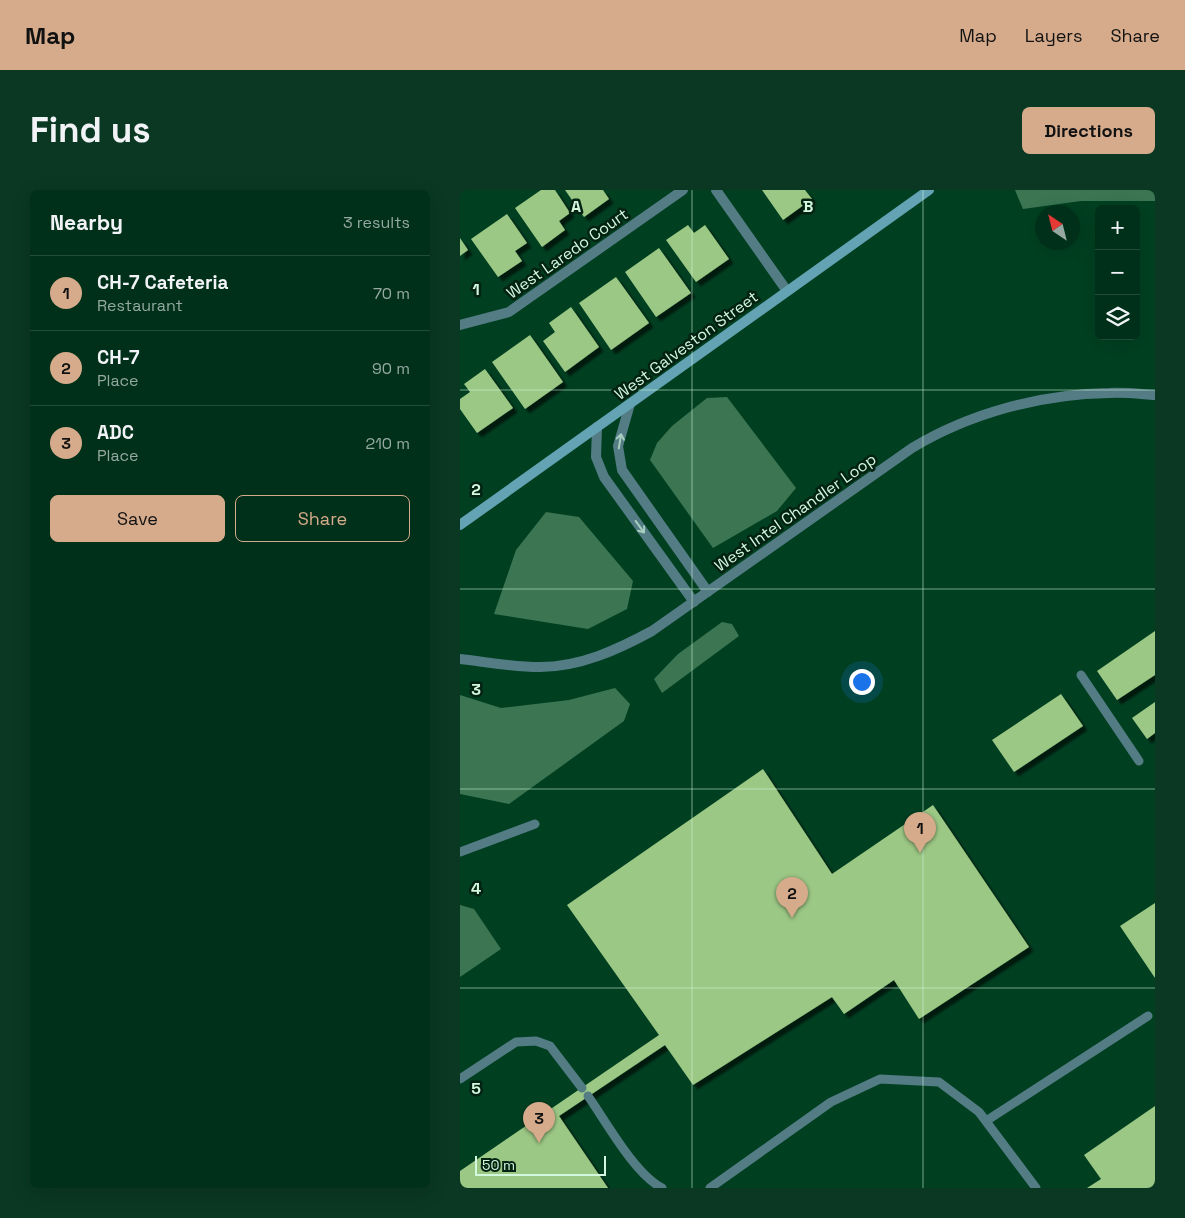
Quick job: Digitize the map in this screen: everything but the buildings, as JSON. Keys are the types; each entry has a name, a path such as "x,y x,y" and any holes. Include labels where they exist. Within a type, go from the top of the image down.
{"street":[{"name":"West Laredo Court","path":"460,324 509,312 683,190"},
{"path":"716,190 787,291"},
{"name":"West Galveston Street","path":"460,525 929,190"},
{"name":"West Intel Chandler Loop","path":"460,658 498,664 541,667 594,658 652,632 912,448 960,424 1018,405 1059,397 1112,392 1155,395"},
{"path":"630,404 618,446 622,470 708,592"},
{"path":"597,427 596,458 604,478 694,602"}],"lane":[{"path":"1081,675 1139,761"},
{"path":"460,852 535,824"},
{"path":"986,1121 1148,1016"},
{"path":"460,1079 516,1042 525,1040 536,1041 550,1046 582,1088"},
{"path":"710,1188 831,1102 880,1079 939,1082 979,1112 1036,1188"},
{"path":"588,1096 628,1155 652,1182 662,1188"}],"shaded area":[{"path":"1015,190 1155,190 1155,201 1081,201 1035,205 1035,207 1023,209"},
{"path":"727,397 796,488 777,511 713,548 650,460 657,443 672,426 707,398"},
{"path":"546,512 579,517 633,581 627,609 588,629 494,614 516,550"},
{"path":"722,622 732,624 739,636 662,693 654,679 678,654"},
{"path":"615,688 630,704 624,721 509,804 460,794 460,695 501,708 569,700"},
{"path":"460,905 474,909 501,949 460,977"}],"place":[{"name":"CH-7 Cafeteria","path":"920,853"},
{"name":"CH-7","path":"792,918"},
{"name":"ADC","path":"539,1143"}]}
